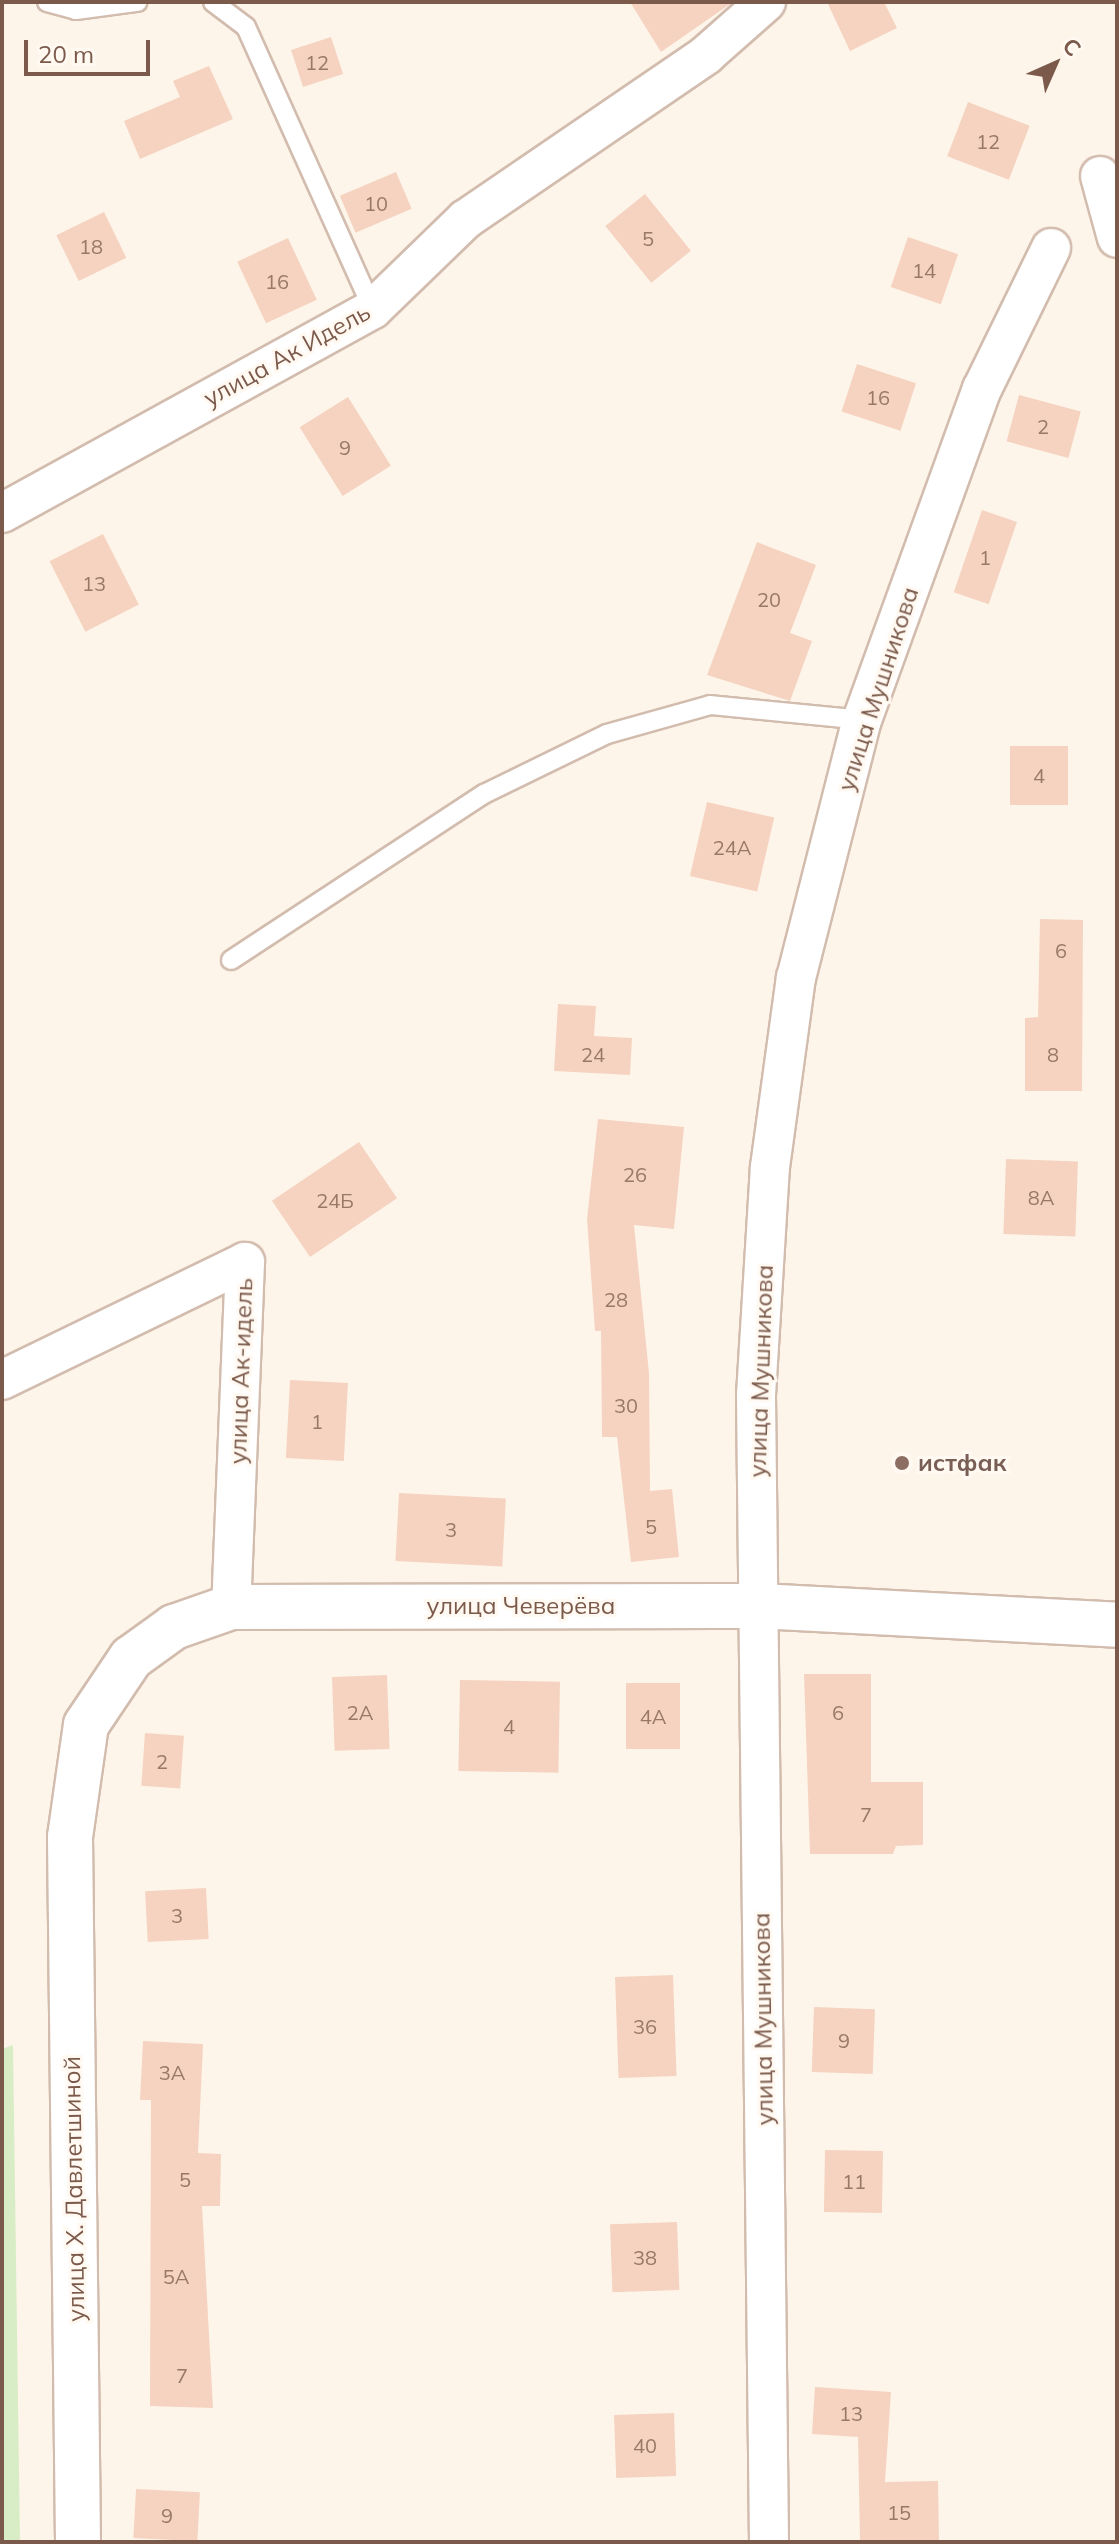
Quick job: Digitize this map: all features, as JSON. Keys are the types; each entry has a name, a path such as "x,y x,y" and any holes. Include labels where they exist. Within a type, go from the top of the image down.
{"street":[{"name":"улица Ак Идель","path":"2,513 373,309 466,219 706,55 766,2"},
{"path":"1100,176 1117,238"},
{"name":"улица Мушникова","path":"769,2542 756,1395 770,1167 796,978 862,720 982,389 1051,248"},
{"name":"улица Ак-идель","path":"2,1380 245,1262 231,1607"},
{"name":"улица Чеверёва","path":"70,1837 86,1725 131,1658 174,1627 231,1607 759,1606 1117,1625"},
{"name":"улица Х. Давлетшиной","path":"70,1837 78,2542"}],"lane":[{"path":"47,2 76,10 137,2"},
{"path":"213,2 246,27 373,309"},
{"path":"231,960 484,794 607,734 710,705 862,720"}],"green space":[{"path":"13,2045 20,2542 2,2542 2,2049"}],"building":[{"path":"630,2 733,2 661,52"},
{"path":"827,2 884,2 897,28 850,51"},
{"path":"331,37 343,74 303,87 291,50"},
{"path":"209,66 233,119 140,159 124,121 180,97 173,81"},
{"path":"968,102 1030,126 1009,180 947,156"},
{"path":"396,172 412,209 355,233 340,196"},
{"path":"645,194 691,251 651,283 605,226"},
{"path":"104,212 126,258 79,281 56,235"},
{"path":"908,237 958,254 941,304 891,287"},
{"path":"288,238 317,300 266,323 237,262"},
{"path":"857,364 916,383 901,431 842,412"},
{"path":"1019,395 1081,412 1068,458 1007,441"},
{"path":"348,397 391,466 343,496 300,427"},
{"path":"982,510 1017,522 989,604 954,592"},
{"path":"103,534 139,604 85,632 50,561"},
{"path":"757,542 816,565 790,633 812,641 790,701 707,675"},
{"path":"1010,746 1068,746 1068,805 1010,805"},
{"path":"707,802 774,818 757,892 690,876"},
{"path":"1040,919 1083,920 1082,1091 1025,1091 1025,1018 1038,1017"},
{"path":"558,1004 596,1006 594,1036 632,1038 630,1075 554,1071"},
{"path":"598,1119 684,1127 674,1229 634,1225 649,1373 650,1491 672,1489 679,1557 631,1562 617,1437 602,1437 601,1331 595,1331 587,1219"},
{"path":"359,1142 397,1198 310,1257 272,1201"},
{"path":"1006,1159 1078,1162 1075,1236 1003,1234"},
{"path":"290,1380 348,1383 344,1461 286,1458"},
{"path":"399,1493 506,1499 502,1567 395,1561"},
{"path":"804,1674 871,1674 871,1782 923,1782 923,1845 896,1846 893,1854 810,1854"},
{"path":"387,1675 390,1749 335,1751 332,1677"},
{"path":"460,1680 560,1682 558,1773 458,1771"},
{"path":"626,1683 680,1683 680,1749 626,1749"},
{"path":"145,1733 184,1736 180,1789 141,1786"},
{"path":"206,1888 209,1939 148,1942 145,1891"},
{"path":"673,1975 677,2076 619,2078 615,1977"},
{"path":"814,2007 875,2009 873,2074 812,2072"},
{"path":"143,2041 203,2044 198,2153 221,2154 220,2206 202,2206 213,2408 150,2406 151,2100 140,2100"},
{"path":"825,2150 883,2151 882,2213 824,2212"},
{"path":"677,2222 679,2290 612,2292 610,2224"},
{"path":"815,2387 891,2392 885,2482 938,2481 939,2542 860,2542 858,2437 812,2434"},
{"path":"674,2413 676,2476 616,2478 614,2415"},
{"path":"136,2489 200,2492 197,2541 133,2538"}],"place":[{"name":"истфак","path":"902,1463"}]}
